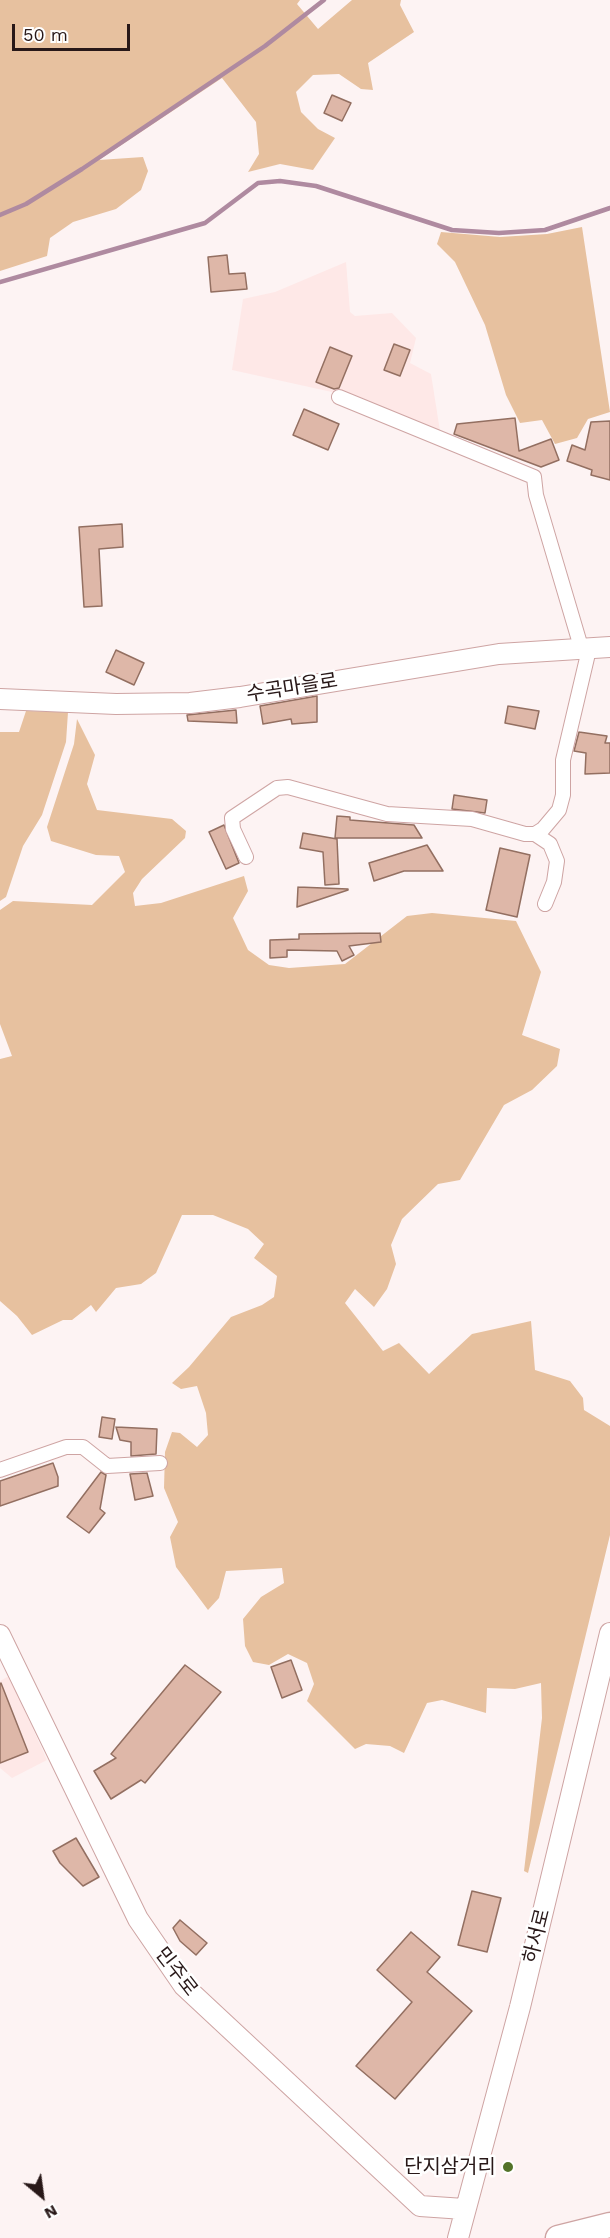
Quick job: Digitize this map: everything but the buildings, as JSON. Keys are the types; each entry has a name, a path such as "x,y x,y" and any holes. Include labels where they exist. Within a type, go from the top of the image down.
{"highway":[{"path":"558,2238 610,2225"}],"street":[{"path":"339,397 534,477 536,495 581,647 587,658 563,760 563,795 559,810 535,834"},
{"name":"수곡마을로","path":"0,699 116,704 190,702 240,697 499,654 581,647 610,647"},
{"path":"246,857 233,829 232,818 277,788 288,787 387,814 472,819 525,834 535,834 550,844 557,861 554,882 545,904"},
{"path":"0,1470 66,1447 83,1447 106,1466 160,1463"},
{"name":"하서로","path":"458,2238 520,2007 610,1633"},
{"name":"민주로","path":"0,1635 138,1919 184,1986 207,2010 420,2206 464,2209"}],"shaded area":[{"path":"0,0 300,0 297,4 318,29 352,0 401,0 400,5 414,32 368,63 373,90 361,89 339,74 313,75 296,92 301,112 318,129 335,138 313,170 280,164 248,172 259,154 256,122 222,78 99,160 143,157 148,171 141,190 116,209 73,222 50,238 47,256 0,271"},
{"path":"582,227 610,412 588,419 577,438 555,444 542,420 520,423 506,395 485,325 455,262 437,244 441,232 500,237 547,234"},
{"path":"346,262 350,312 355,316 392,313 416,338 410,363 431,374 440,431 341,394 232,370 243,299 275,292"},
{"path":"26,711 68,712 66,742 42,815 23,846 6,897 0,901 0,732 19,732"},
{"path":"77,719 95,755 87,784 97,810 172,819 186,831 185,838 142,879 133,893 135,906 161,903 244,876 248,891 233,918 248,950 269,965 289,968 345,964 407,916 432,913 516,921 541,972 522,1035 560,1049 557,1066 532,1090 504,1105 460,1180 438,1184 402,1219 391,1245 396,1264 387,1289 374,1307 355,1289 345,1303 383,1351 399,1343 429,1374 472,1334 531,1321 535,1370 570,1381 583,1398 584,1410 610,1426 610,1535 528,1873 524,1871 542,1718 541,1683 515,1689 487,1688 486,1713 442,1700 427,1703 404,1753 390,1746 366,1744 355,1749 307,1701 314,1684 307,1663 288,1654 269,1665 253,1662 245,1646 243,1619 261,1597 284,1583 282,1568 226,1571 219,1598 208,1610 176,1567 170,1537 178,1522 164,1488 165,1452 172,1432 180,1433 197,1447 208,1435 206,1413 197,1386 181,1389 172,1383 189,1367 231,1317 262,1305 274,1297 277,1276 254,1258 264,1244 248,1229 213,1215 182,1215 156,1273 141,1284 116,1288 96,1312 91,1305 72,1320 63,1320 32,1335 17,1316 0,1301 0,1059 12,1056 0,1024 0,910 13,901 92,905 125,872 119,856 96,855 51,841 47,827 74,744"},
{"path":"9,1676 47,1760 12,1778 0,1768 0,1681"}],"waterway":[{"path":"0,215 26,204 82,169 265,46 324,0"},
{"path":"0,282 205,223 258,183 280,181 316,186 452,230 499,233 545,230 610,208"}],"place":[{"name":"단지삼거리","path":"508,2167"}]}
